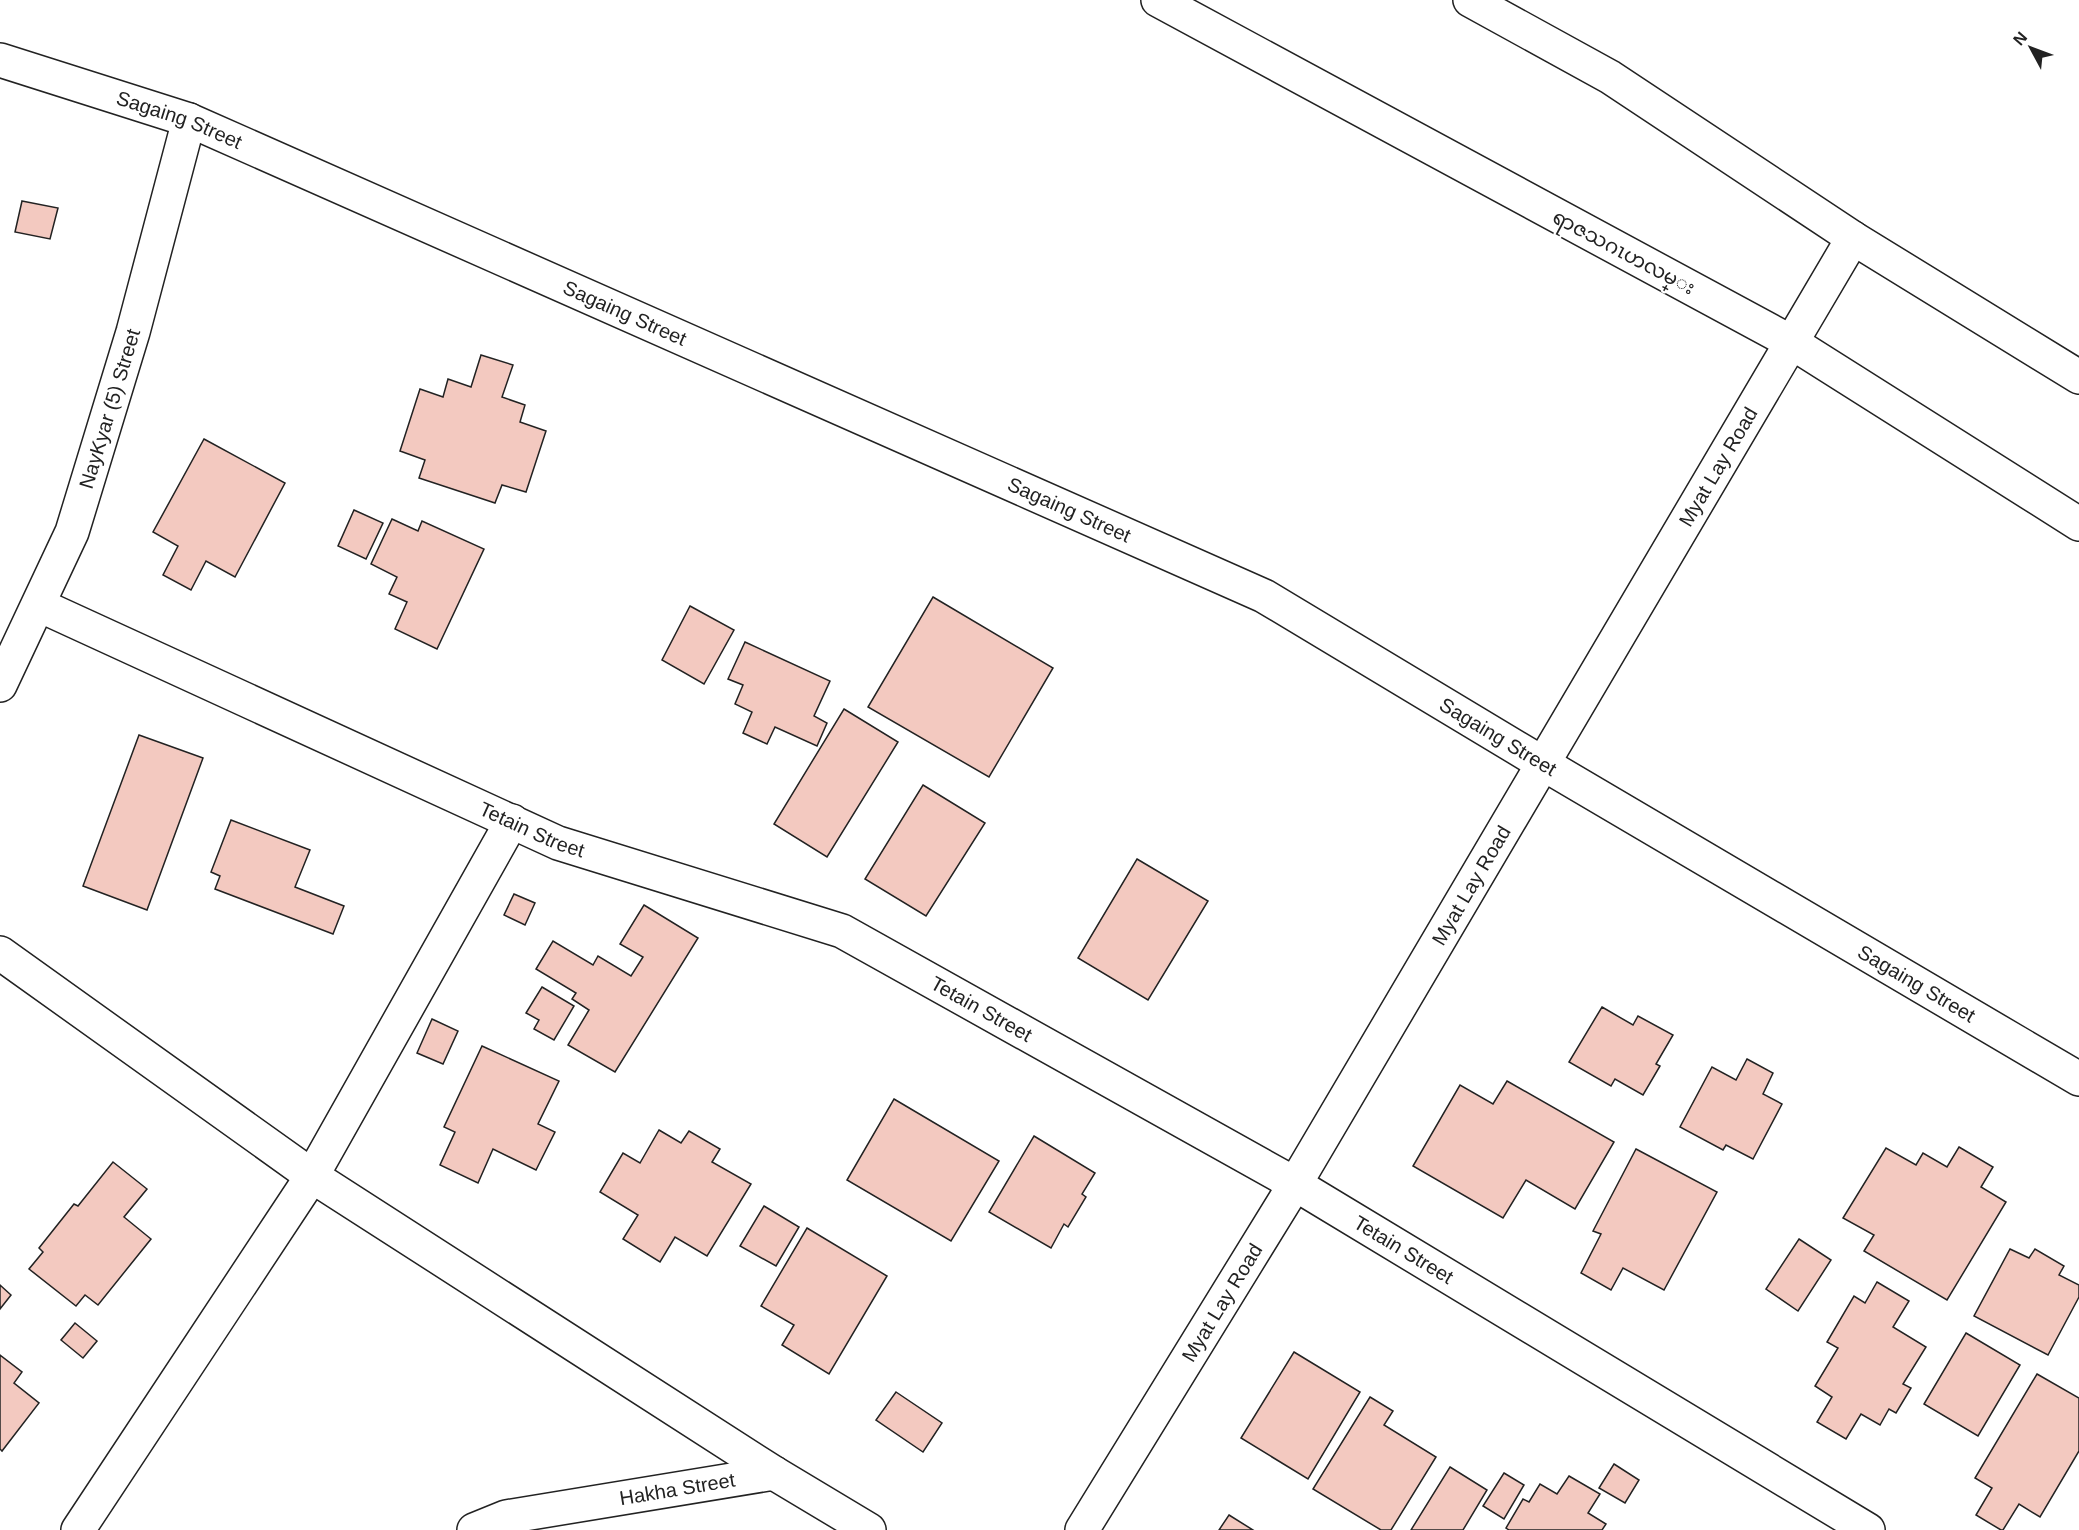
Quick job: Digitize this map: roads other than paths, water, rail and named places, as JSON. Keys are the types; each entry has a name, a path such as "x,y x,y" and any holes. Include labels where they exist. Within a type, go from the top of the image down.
{"street":[{"name":"ရာဇသဂၤဟလမ္း","path":"1158,0 1791,342 2079,524"},
{"path":"1470,0 1610,77 1853,238 2079,377"},
{"name":"Sagaing Street","path":"0,60 189,120 1264,596 1542,763 2079,1079"},
{"name":"NayKyar (5) Street","path":"0,685 72,532 133,332 189,120"},
{"name":"Myat Lay Road","path":"1082,1530 1295,1184 1853,238"},
{"name":"Tetain Street","path":"39,605 558,843 842,931 1295,1184 1868,1530"},
{"path":"78,1530 312,1176 512,821"},
{"path":"0,952 312,1176 774,1473 869,1530"},
{"name":"Hakha Street","path":"474,1530 506,1517 774,1473"}]}
